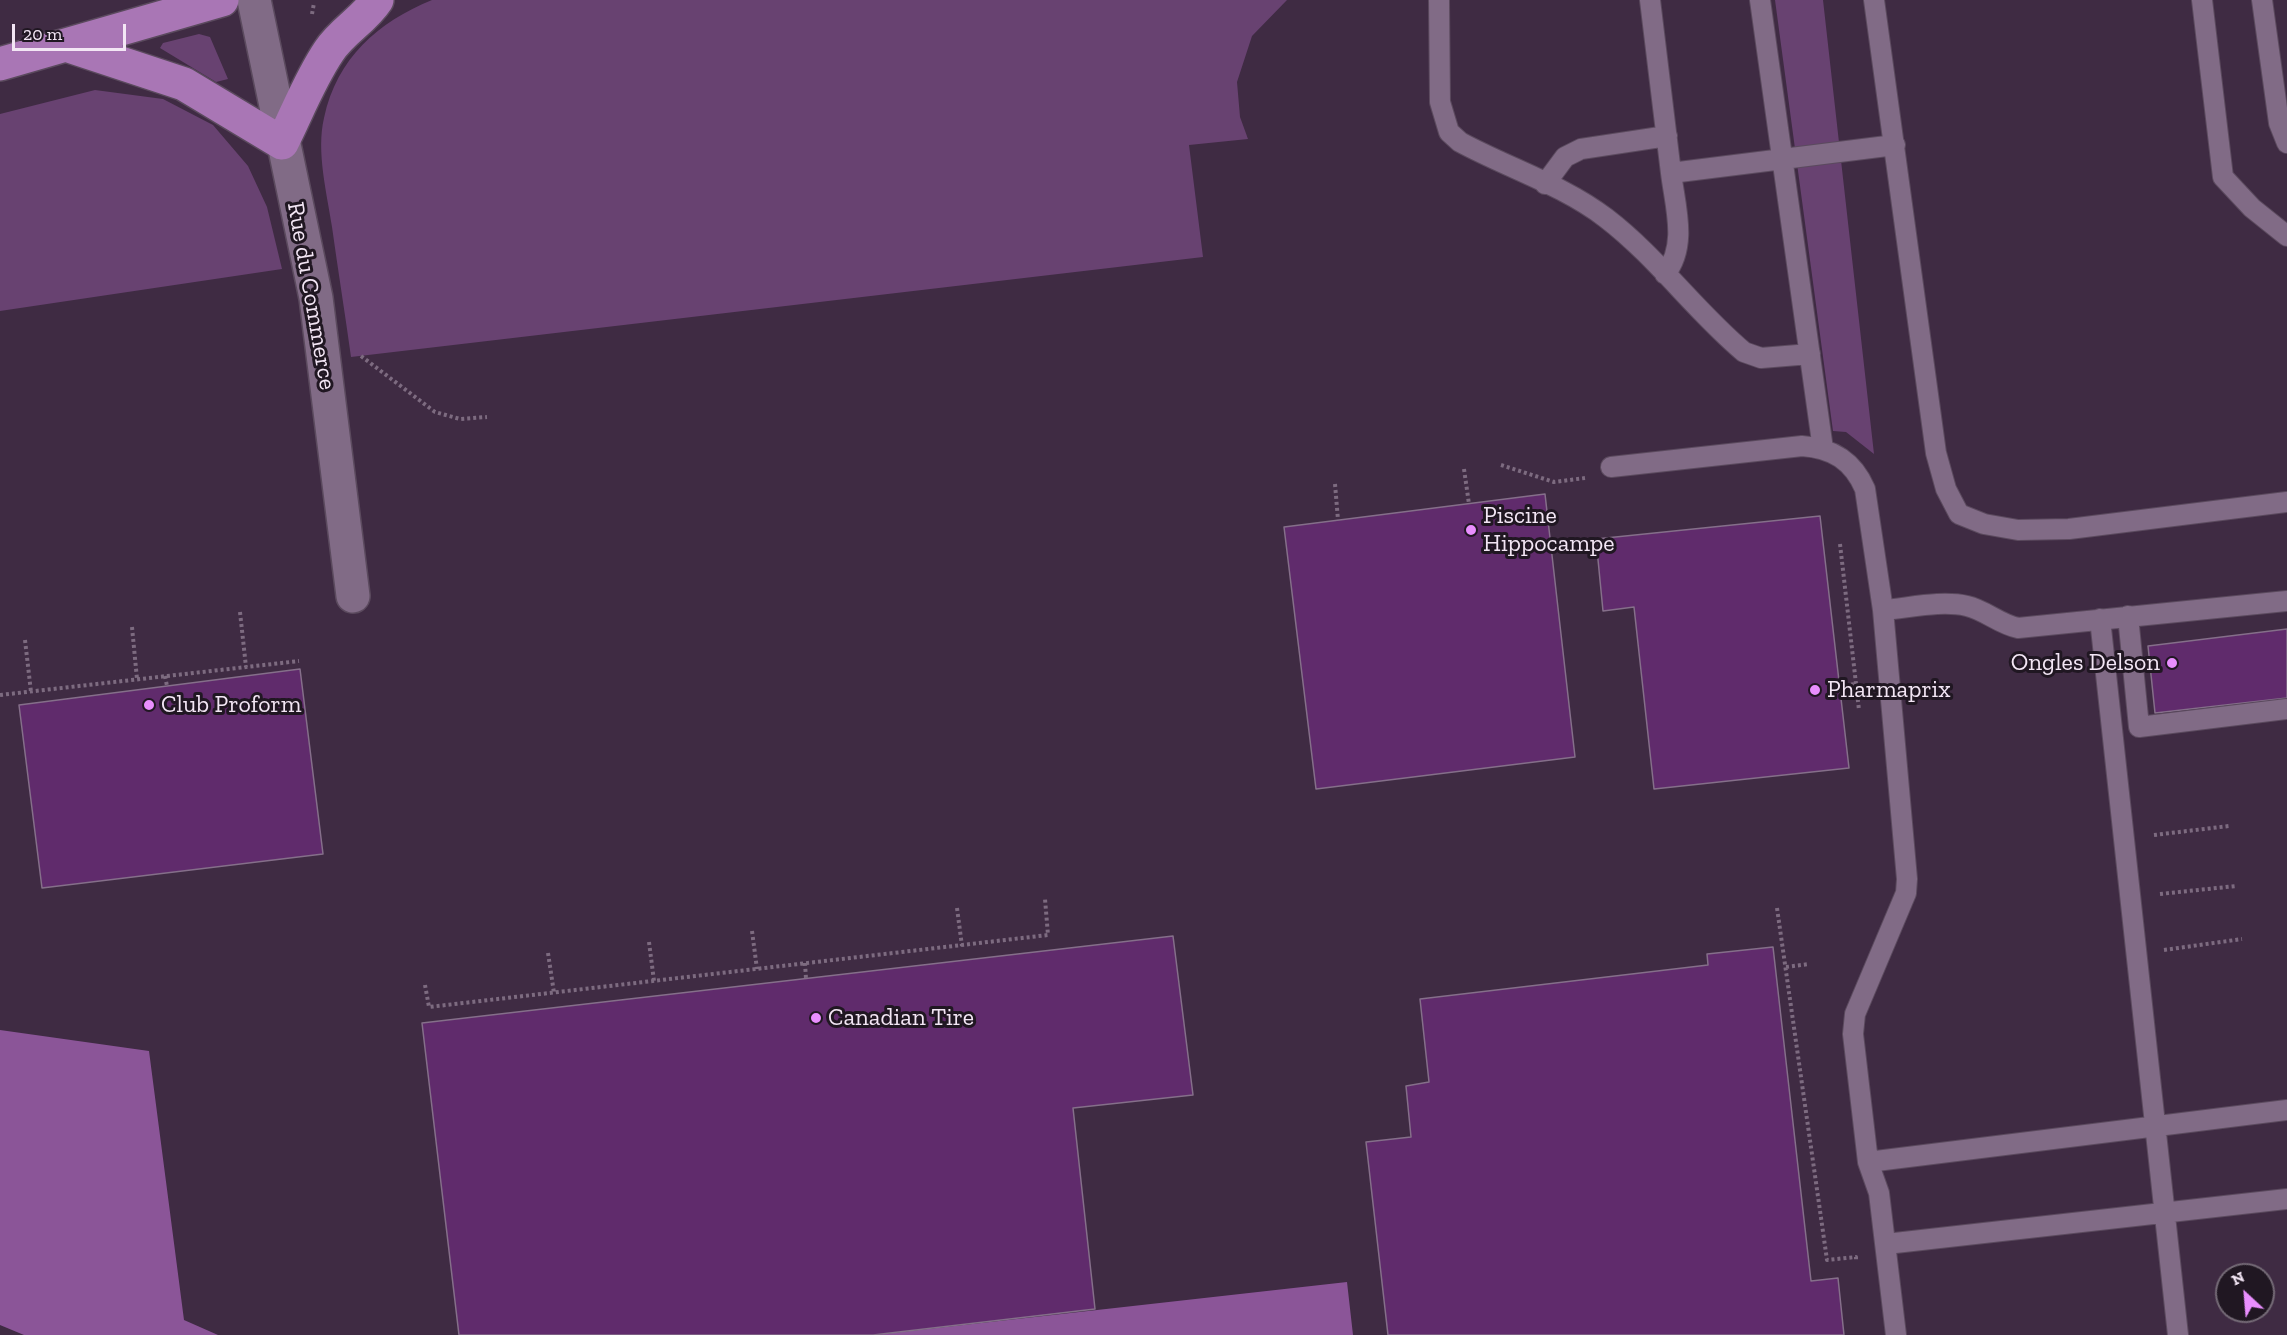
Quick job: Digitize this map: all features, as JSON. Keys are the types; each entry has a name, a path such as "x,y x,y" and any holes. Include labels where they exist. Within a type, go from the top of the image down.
{"highway":[{"path":"0,64 222,0"},
{"path":"66,45 184,84 282,143 328,52 339,38 369,11 376,0"}],"street":[{"name":"Rue du Commerce","path":"254,0 316,298 353,596"}],"lane":[{"path":"1439,0 1440,102 1449,132 1460,142 1576,198 1606,218 1638,244 1744,352 1761,358 1810,354"},
{"path":"1650,0 1679,233 1674,263 1665,274"},
{"path":"1760,0 1823,449"},
{"path":"1874,0 1936,453 1946,489 1959,514 1984,524 2018,531 2069,529 2287,502"},
{"path":"2202,0 2223,177 2252,208 2287,236"},
{"path":"2262,0 2279,123 2287,143"},
{"path":"1545,184 1565,157 1581,149 1666,136"},
{"path":"1671,173 1895,145"},
{"path":"1611,467 1802,446 1836,453 1858,474 1865,489 1883,610 1907,879 1906,893 1855,1014 1853,1034 1868,1162 1879,1193 1896,1335"},
{"path":"1883,610 1949,604 1969,606 2006,626 2018,628 2287,601"},
{"path":"2128,616 2139,727 2287,709"},
{"path":"2100,619 2178,1335"},
{"path":"1868,1162 2287,1110"},
{"path":"1886,1244 2287,1198"}],"path":[{"path":"355,350 435,412 460,419 487,417"},
{"path":"1501,465 1554,482 1593,478 1611,467"},
{"path":"1464,469 1469,504"},
{"path":"1335,484 1338,520"},
{"path":"1840,540 1860,718"},
{"path":"240,612 246,667"},
{"path":"132,627 137,679"},
{"path":"25,640 31,692"},
{"path":"0,695 299,661"},
{"path":"165,676 167,686"},
{"path":"1839,686 1856,684"},
{"path":"2123,838 2229,826"},
{"path":"2130,897 2236,886"},
{"path":"425,985 429,1007 1048,935 1045,899"},
{"path":"957,908 962,946"},
{"path":"1777,908 1827,1260 1856,1257 1857,1268"},
{"path":"752,931 757,969"},
{"path":"2136,954 2242,939"},
{"path":"649,942 654,981"},
{"path":"548,953 554,993"},
{"path":"805,963 806,979"},
{"path":"1786,967 1809,964"}],"shaded area":[{"path":"432,0 1287,0 1252,36 1237,82 1240,117 1248,139 1189,145 1203,257 351,357 323,172 321,145 324,118 339,77 363,45 394,19"},
{"path":"1775,0 1823,0 1874,454 1846,432 1833,431"},
{"path":"199,34 210,37 228,79 216,82 160,48 163,43"},
{"path":"95,90 163,99 213,125 248,166 267,207 282,269 0,311 0,114"},
{"path":"0,1030 149,1051 184,1320 218,1335 24,1335 0,1325"},
{"path":"1347,1282 1353,1335 874,1335"}],"building":[{"path":"1545,494 1575,757 1316,789 1284,527"},
{"path":"1820,516 1849,768 1654,789 1634,607 1603,611 1596,539"},
{"path":"2287,629 2287,698 2155,713 2148,646"},
{"path":"300,669 323,854 42,888 19,705"},
{"path":"1173,936 1193,1095 1073,1108 1095,1309 873,1335 459,1335 422,1023"},
{"path":"1773,947 1811,1281 1838,1278 1844,1335 1388,1335 1366,1142 1411,1137 1406,1086 1429,1082 1420,999 1708,965 1707,954"}],"place":[{"name":"Piscine Hippocampe","path":"1471,530"},
{"name":"Ongles Delson","path":"2172,663"},
{"name":"Pharmaprix","path":"1815,690"},
{"name":"Club Proform","path":"149,705"},
{"name":"Canadian Tire","path":"816,1018"}]}
